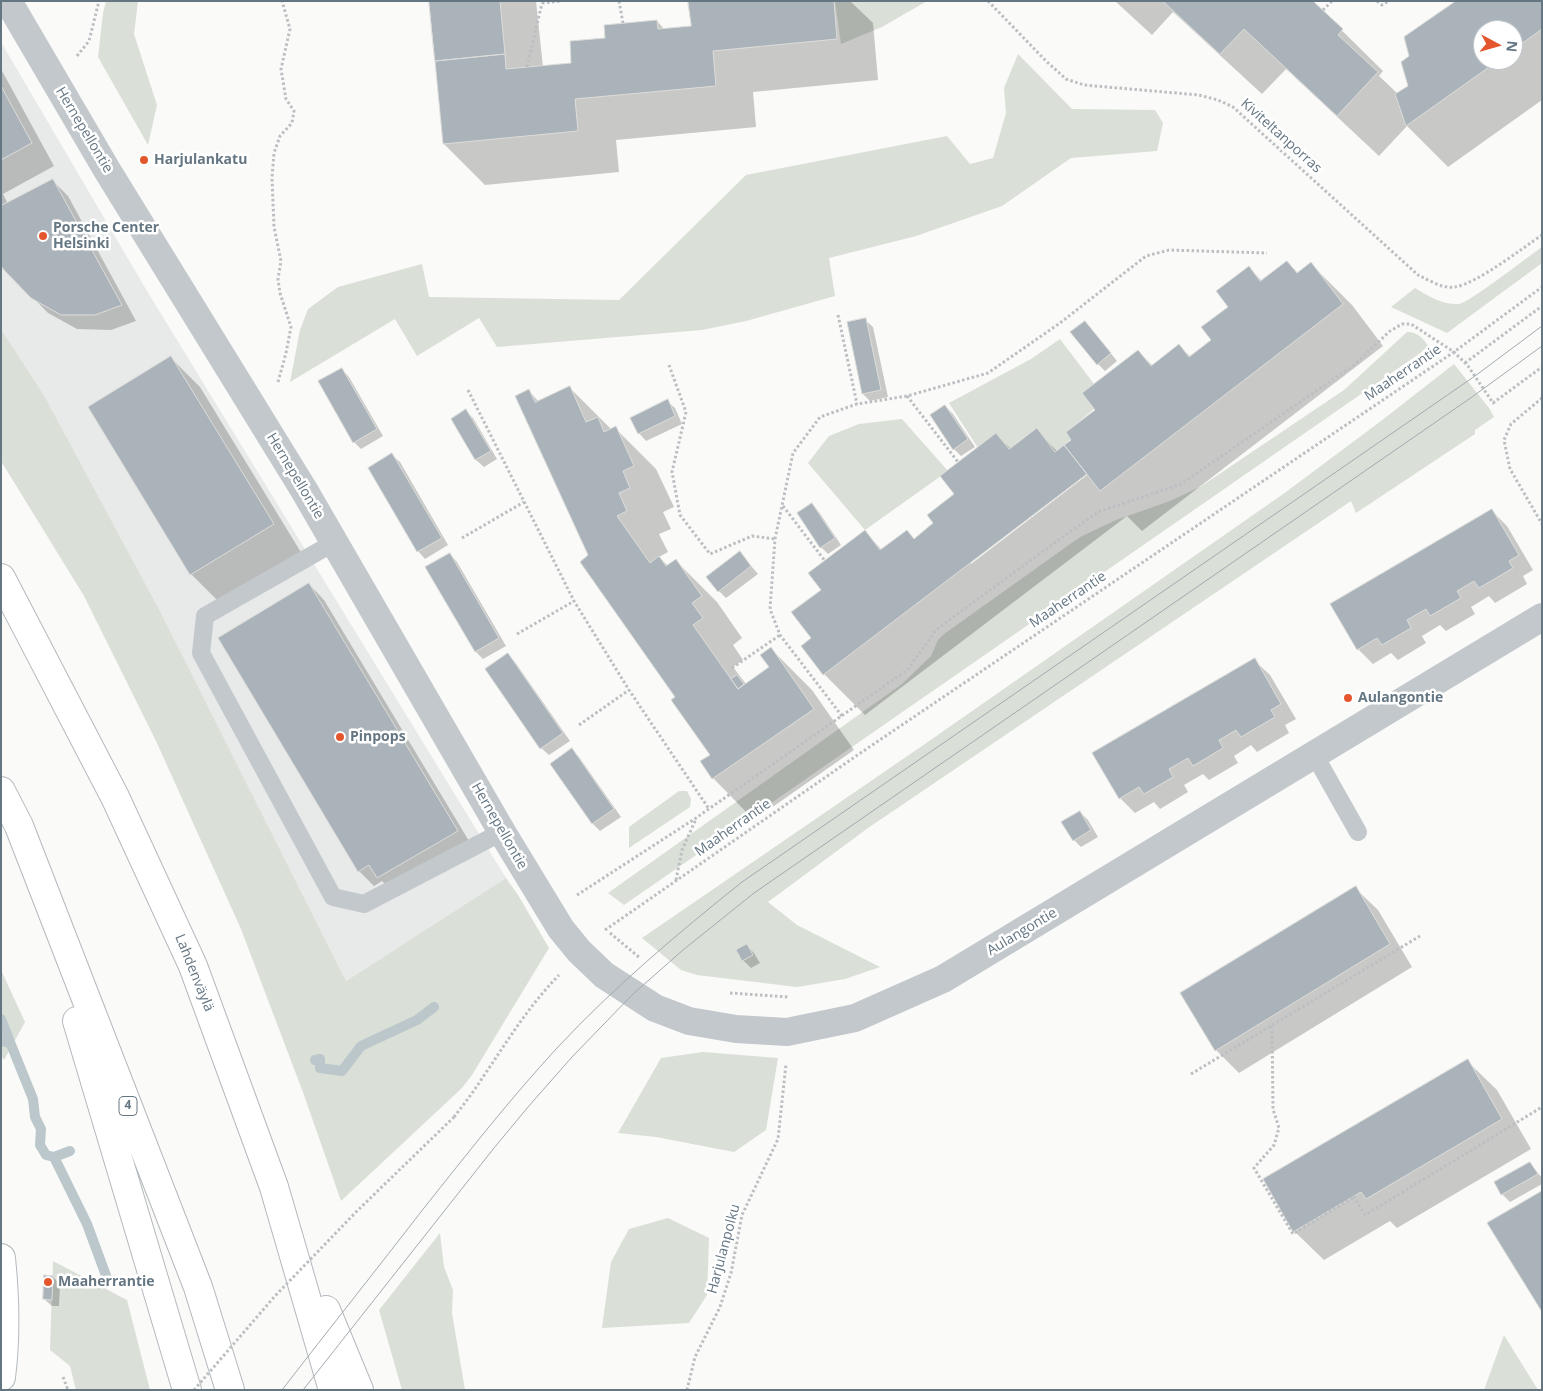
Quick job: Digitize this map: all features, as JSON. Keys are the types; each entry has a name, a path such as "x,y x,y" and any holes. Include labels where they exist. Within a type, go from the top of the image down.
{"main road":[{"name":"Lahdenväylä","path":"1,578 115,797 193,966 274,1187 333,1390"},
{"name":"4","path":"1,791 19,826 198,1287 230,1390"},
{"path":"19,826 187,1390"},
{"path":"274,1187 359,1390"},
{"path":"1,1258 4,1286 3,1362 1,1377"}],"street":[{"name":"Hernepellontie","path":"11,2 107,170 334,542 502,832 561,930 579,952"},
{"name":"Aulangontie","path":"579,952 604,975 654,1008 689,1021 736,1029 787,1032 855,1018 942,979 1542,617"}],"lane":[{"path":"334,542 205,616 202,653 333,897 364,904 502,832"},
{"path":"1314,754 1358,832"}],"path":[{"path":"76,57 89,41 99,1"},
{"path":"278,382 291,327 278,279 281,261 274,227 272,170 274,153 280,136 292,123 294,111 286,99 281,69 290,29 282,1"},
{"path":"527,67 542,2 562,1"},
{"path":"619,1 623,23"},
{"name":"Kiviteltanporras","path":"988,1 1066,79 1084,85 1200,95 1218,100 1232,107 1418,275 1439,285 1454,287 1476,279 1542,235"},
{"path":"1323,10 1332,1"},
{"path":"1377,1 1382,5 1389,1"},
{"path":"842,716 780,635 770,609 776,539 793,453 820,417 857,404 907,396 988,373 1060,323 1146,256 1169,250 1267,253"},
{"name":"Maaherrantie","path":"194,1390 275,1296 357,1211 454,1117 538,996 579,952 605,930 859,754 1454,352 1542,287"},
{"path":"1465,363 1542,306"},
{"path":"838,315 857,404"},
{"path":"577,894 696,818 908,670 937,629 1098,512 1181,484 1354,365 1390,330 1402,324 1411,324 1454,352 1465,363 1494,403 1542,367"},
{"path":"669,365 686,412 672,472 680,514 710,554 752,536 776,539"},
{"path":"468,390 574,601 629,690 709,809"},
{"path":"907,396 958,462"},
{"path":"1542,398 1511,424 1504,440 1510,469 1542,524"},
{"path":"462,538 524,502"},
{"path":"783,506 825,561"},
{"path":"517,634 574,601"},
{"path":"732,668 780,635"},
{"path":"579,725 629,690"},
{"path":"676,881 682,850 696,818"},
{"path":"1191,1074 1420,936"},
{"path":"721,992 787,997 796,995"},
{"path":"1272,1026 1273,1109 1279,1128 1274,1145 1254,1168 1293,1234 1353,1197 1366,1215 1542,1108"},
{"name":"Harjulanpolku","path":"686,1390 695,1357 720,1307 726,1290 731,1274 742,1215 778,1139 787,1059"},
{"path":"63,1377 68,1390"}],"shaded area":[{"path":"106,1 138,1 134,34 157,105 148,145 98,57"},
{"path":"835,1 927,1 882,27 841,44"},
{"path":"1,42 147,291 506,878 346,981 160,611 45,397 1,329"},
{"path":"1018,54 1072,109 1155,110 1163,123 1157,151 1071,158 1002,206 916,236 829,258 835,296 746,321 702,330 497,347 479,318 417,356 395,319 290,382 300,330 308,309 338,287 422,264 429,297 619,300 746,175 947,136 970,164 993,158 1006,113 1004,88"},
{"path":"1542,247 1542,263 1447,333 1391,307 1415,288 1441,301 1453,304 1465,302"},
{"path":"1,329 45,397 160,611 346,981 506,878 549,948 472,1075 462,1088 341,1201 304,1095 241,929 156,741 84,596 1,461"},
{"path":"1407,332 1418,335 1429,347 624,905 608,893 902,684 931,656 938,640 944,634 1080,537 1116,520 1170,501 1200,487 1344,390"},
{"path":"1060,339 1094,384 1082,393 1094,409 1066,432 1071,439 1055,452 1036,428 1009,449 978,448 949,403 1031,359"},
{"path":"1454,364 1494,417 1475,430 1475,434 1356,513 1351,501 868,828 768,902 797,925 880,967 845,979 797,987 697,975 681,970 642,938 922,746 1286,492"},
{"path":"902,419 948,471 865,530 808,463 829,436 859,424"},
{"path":"679,791 687,791 691,799 690,807 629,848 629,827"},
{"path":"1,970 25,1022 4,1060 1,1056"},
{"path":"703,1052 778,1058 766,1130 734,1152 656,1137 618,1133 661,1058"},
{"path":"668,1218 709,1238 707,1295 689,1323 602,1328 611,1262 629,1229"},
{"path":"440,1233 444,1267 453,1290 452,1313 465,1390 402,1390 379,1310"},
{"path":"53,1261 127,1300 150,1390 76,1390 70,1366 50,1350"},
{"path":"1504,1335 1538,1390 1484,1390"}],"building":[{"path":"429,1 500,1 505,54 435,61"},
{"path":"688,1 834,1 837,39 713,51 716,86 575,99 578,131 443,144 435,61 505,54 506,69 571,63 570,41 605,38 604,25 657,20 658,29 691,26"},
{"path":"1163,1 1313,1 1343,29 1338,35 1378,72 1337,116 1244,29 1220,54"},
{"path":"1456,1 1542,1 1542,29 1523,43 1523,20 1473,20 1473,70 1485,70 1406,126 1395,94 1408,86 1401,62 1409,56 1404,37"},
{"path":"1,86 32,143 1,160"},
{"name":"Porsche Center Helsinki","path":"53,179 122,305 95,315 61,315 31,298 1,266 1,206"},
{"path":"1287,261 1297,273 1311,262 1343,304 1100,491 1064,445 1071,440 1066,432 1095,410 1082,393 1138,350 1151,366 1179,344 1189,357 1211,340 1201,327 1228,307 1216,291 1249,266 1260,281"},
{"path":"866,318 881,390 862,394 847,322"},
{"path":"1085,321 1111,353 1097,365 1070,332"},
{"path":"171,356 274,524 190,575 88,407"},
{"path":"342,368 377,429 353,443 318,381"},
{"path":"570,386 586,422 598,417 604,432 616,426 634,466 623,471 630,488 619,493 627,511 617,516 650,563 659,556 666,566 676,559 702,596 692,603 703,618 693,625 738,689 769,667 760,655 771,647 814,709 712,779 700,761 710,755 671,700 675,697 580,562 588,555 515,396 529,389 535,402"},
{"path":"668,399 675,416 638,434 630,418"},
{"path":"945,405 968,439 953,450 930,415"},
{"path":"466,409 491,451 475,460 451,419"},
{"path":"1037,428 1055,452 1064,445 1087,474 823,675 801,646 811,638 791,612 821,590 808,573 865,530 880,550 907,530 914,539 933,523 927,515 954,494 940,476 996,433 1009,449"},
{"path":"392,453 442,538 417,552 368,468"},
{"path":"812,503 835,538 820,548 797,513"},
{"path":"1492,509 1519,555 1509,561 1513,568 1479,588 1474,581 1457,591 1461,598 1430,616 1426,609 1407,620 1411,628 1382,645 1377,638 1357,650 1330,604"},
{"path":"740,551 751,566 718,592 706,577"},
{"path":"450,553 499,638 475,652 425,567"},
{"name":"Pinpops","path":"309,583 458,831 377,878 369,865 358,872 218,638"},
{"path":"508,653 563,733 540,749 485,669"},
{"path":"1255,658 1281,704 1271,710 1275,717 1241,737 1236,730 1219,740 1223,748 1193,766 1188,758 1169,769 1173,777 1144,794 1139,787 1119,799 1092,753"},
{"path":"737,675 744,684 738,689 731,679"},
{"path":"572,748 614,809 592,824 550,764"},
{"path":"1080,811 1091,830 1073,841 1061,822"},
{"path":"1356,886 1390,944 1215,1051 1180,993"},
{"path":"747,944 753,955 742,961 736,950"},
{"path":"1468,1059 1502,1119 1366,1199 1361,1192 1293,1232 1263,1179"},
{"path":"1530,1162 1538,1174 1501,1195 1494,1182"},
{"path":"1542,1191 1542,1312 1487,1223"},
{"path":"44,1275 53,1276 52,1300 43,1299"}],"waterway":[{"path":"315,1060 320,1059 320,1068 342,1071 361,1046 417,1020 434,1007"},
{"path":"1,1019 10,1042"},
{"path":"5,1042 10,1042 33,1099 35,1117 41,1129 40,1145 46,1155 54,1157 70,1151"},
{"path":"54,1157 87,1224 108,1281"}],"tram line":[{"path":"282,1390 424,1208 522,1087 579,1025 623,982 670,941 742,882 1475,376 1542,326"},
{"path":"303,1390 528,1107 572,1057 633,994 683,950 754,893 1472,397 1542,346"}],"place":[{"name":"Harjulankatu","path":"144,160"},
{"name":"Porsche Center Helsinki","path":"43,236"},
{"name":"Aulangontie","path":"1348,698"},
{"name":"Pinpops","path":"340,737"},
{"name":"Maaherrantie","path":"48,1282"}]}
